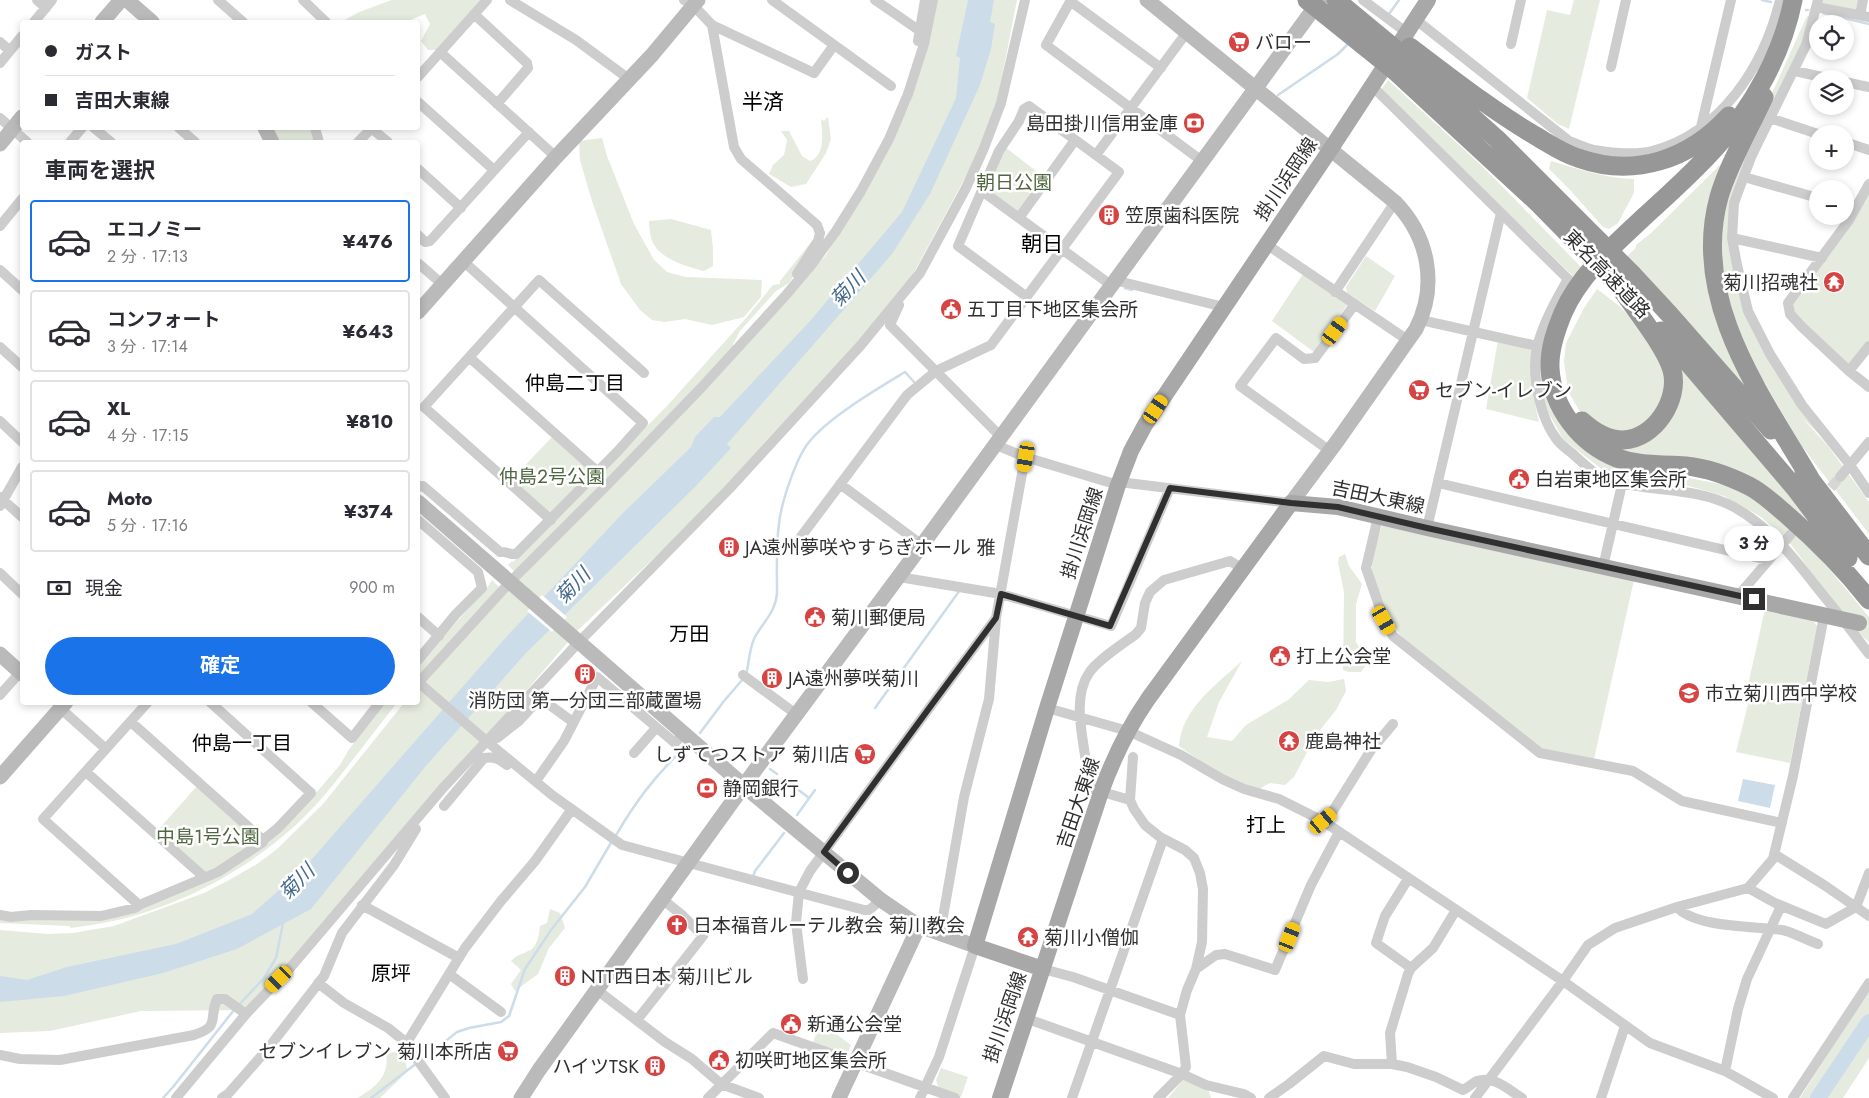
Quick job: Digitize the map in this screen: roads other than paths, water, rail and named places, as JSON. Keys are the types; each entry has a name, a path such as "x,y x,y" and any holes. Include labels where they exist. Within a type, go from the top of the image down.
{"highway":[{"name":"東名高速道路","path":"1307,0 1406,45"},
{"name":"東名高速道路","path":"1336,0 1406,45 1539,204 1593,247 1758,414 1812,480 1869,556"},
{"path":"1346,0 1515,124 1577,158 1605,165 1631,166 1658,162 1683,153 1707,137 1742,102 1783,38"},
{"path":"1793,0 1783,38 1768,73 1719,144 1680,184 1608,250 1586,276 1568,303 1557,327 1552,347 1550,368 1556,398 1565,416 1596,447 1616,458 1635,462 1689,466 1750,486 1766,497 1825,549 1869,600"},
{"path":"1812,2 1796,28 1787,53 1769,86 1719,198 1714,230 1713,258 1719,296 1733,339 1751,378 1812,480"},
{"path":"1626,280 1672,370 1674,388 1669,405 1657,422 1633,438 1622,440 1604,436 1590,428 1576,415 1568,400 1561,376 1561,346 1577,307 1593,283 1624,248 1686,191 1733,141 1769,86"},
{"name":"東名高速道路","path":"1626,280 1794,488 1869,585"}],"main road":[{"name":"掛川浜岡線","path":"1000,1098 1025,1018 1043,969 975,946 1047,708 1118,484 1131,451 1145,425 1330,150 1371,85 1406,45 1428,0"},
{"name":"吉田大東線","path":"1043,969 1101,792 1128,731 1148,699 1291,503 1338,507 1860,623"}],"street":[{"path":"36,20 49,4 38,0"},
{"path":"104,20 121,0"},
{"path":"127,0 150,20"},
{"path":"218,0 241,20"},
{"path":"303,0 324,20"},
{"path":"420,75 487,0"},
{"path":"510,0 576,40 629,79"},
{"path":"772,0 784,4 834,45 891,86"},
{"path":"875,0 920,31"},
{"path":"896,121 897,107 920,31 925,0"},
{"path":"420,682 511,583 642,449 786,295 812,264 836,231 861,191 889,139 908,94 924,44 933,0"},
{"path":"176,1098 246,1014 290,968 435,798 577,641 730,488 861,345 905,293 925,264 966,188 984,148 1001,103 1025,0"},
{"path":"1160,68 1070,0 1046,45 1202,161"},
{"path":"905,293 890,326 936,371 998,441 1026,457 1118,484 1170,488 1291,503 1409,341 1420,320 1428,292 1428,263 1415,227 1396,202 1147,0"},
{"path":"521,1098 744,785 922,545 1320,0"},
{"path":"1362,0 1406,45 1569,141 1594,150 1624,152 1651,151 1681,139 1701,127 1729,103 1748,76 1764,48 1780,0"},
{"path":"1511,44 1521,0"},
{"path":"1611,66 1626,0"},
{"path":"1701,127 1731,0"},
{"path":"1863,0 1864,16 1812,2 1806,45 1795,71 1751,157 1734,203 1732,238 1748,310 1770,354 1802,405 1850,465 1869,493"},
{"path":"420,310 556,157 629,79 692,2 712,25 814,73 834,45"},
{"path":"474,14 527,63 528,68 497,104"},
{"path":"712,25 734,147 741,159 816,224 820,233 818,241 786,295"},
{"path":"1096,155 1187,32"},
{"path":"0,63 20,38"},
{"path":"0,42 10,51"},
{"path":"440,52 556,157"},
{"path":"420,63 426,68"},
{"path":"1795,71 1809,74"},
{"path":"1854,84 1869,87"},
{"path":"1371,85 1568,279 1556,300 1536,356 1536,378 1540,406 1558,441 1592,471 1606,479 1622,484 1709,497 1757,521 1782,544 1869,654"},
{"path":"420,104 494,170"},
{"path":"800,538 907,395 936,371 991,345 1027,297 1063,249 1119,172 1029,106 1024,109 999,151 958,246 1027,297"},
{"path":"0,118 25,140"},
{"path":"1770,118 1809,131"},
{"path":"0,144 20,119"},
{"path":"72,140 80,130"},
{"path":"96,130 109,140"},
{"path":"180,130 193,140"},
{"path":"360,140 370,130"},
{"path":"374,130 386,140"},
{"path":"420,237 425,242 430,241 529,132"},
{"path":"1019,218 1075,140"},
{"path":"1854,145 1869,150"},
{"path":"420,171 461,208"},
{"path":"1744,177 1809,195"},
{"path":"1869,184 1856,208 1822,258 1788,303 1790,314 1802,328 1869,387"},
{"path":"982,191 1113,283 1224,307"},
{"path":"1336,292 1396,202"},
{"path":"0,226 19,211"},
{"path":"1427,528 1501,213"},
{"path":"1732,238 1822,258"},
{"path":"1266,244 1409,341"},
{"path":"420,487 423,486 500,552 516,554 643,424 463,261"},
{"path":"420,265 442,284"},
{"path":"0,270 20,288"},
{"path":"551,520 424,407 539,280 644,373"},
{"path":"1330,451 1240,386 1276,338 1304,359 1316,358 1355,304"},
{"path":"1420,320 1538,346"},
{"path":"1849,371 1869,346"},
{"path":"0,347 20,365"},
{"path":"469,357 598,472"},
{"path":"0,421 20,440"},
{"path":"1840,477 1869,442"},
{"path":"940,934 964,797 989,699 996,618 1026,457"},
{"path":"20,470 1,501 20,515"},
{"path":"840,484 922,545"},
{"path":"1438,484 1768,560"},
{"path":"1604,567 1622,484"},
{"path":"898,577 1001,594 1110,626 1170,488"},
{"path":"420,504 744,785 881,900 919,926 975,946 939,1057 920,1098"},
{"path":"1378,517 1366,568 1384,620 1393,636 1540,753 1633,772 1682,801 1782,823"},
{"path":"420,522 478,572 482,588 456,614 420,658"},
{"path":"1738,596 1791,534"},
{"path":"1130,800 1086,786 1086,766 1079,718 1081,695 1088,674 1141,628 1150,592 1164,580 1230,561 1243,569"},
{"path":"0,574 20,592"},
{"path":"1475,1098 1564,981 1588,945 1615,928 1678,907 1748,888 1773,859 1824,616"},
{"path":"803,979 796,923 799,892 810,871 996,618"},
{"path":"420,619 439,636"},
{"path":"0,654 20,670"},
{"path":"0,695 20,674"},
{"path":"536,781 564,740 597,677 675,743 690,738"},
{"path":"745,677 796,714"},
{"path":"420,684 552,794 622,845 864,910 869,910 881,900"},
{"path":"487,741 520,720 540,698 573,722"},
{"path":"0,777 59,705"},
{"path":"61,705 106,750"},
{"path":"139,905 43,819 145,705"},
{"path":"0,915 11,917 31,915 101,916 135,908 218,872 263,842 278,828 311,793 213,705"},
{"path":"314,705 352,738 378,705"},
{"path":"1047,708 1128,731 1181,754 1232,784 1279,799 1323,821 1564,981 1650,1043 1725,1072 1773,1098"},
{"path":"131,722 263,840"},
{"path":"1323,821 1331,814 1371,750 1393,724"},
{"path":"634,753 656,728"},
{"path":"444,806 484,758 491,756 500,760 528,781 552,794"},
{"path":"1133,757 1130,800 1134,809 1145,825 1164,839 1185,850 1194,858 1200,873 1203,890 1202,942 1196,969 1187,990 1180,1015 1186,1067 1182,1074 1158,1098"},
{"path":"86,772 204,877"},
{"path":"222,1098 228,1094 270,1046 324,976 342,932 394,865 435,798"},
{"path":"406,1044 459,958 501,901 536,861 572,809"},
{"path":"1196,969 1216,955 1226,954 1275,970 1311,884 1339,832"},
{"path":"1072,1098 1164,839"},
{"path":"1774,854 1869,916"},
{"path":"1748,888 1781,906 1826,924 1856,907 1869,873"},
{"path":"1408,879 1385,916 1376,943 1411,968"},
{"path":"637,1020 703,936 682,915 662,899"},
{"path":"362,906 459,958"},
{"path":"1725,1072 1738,1009 1747,979 1781,906"},
{"path":"1678,907 1684,914 1704,921 1784,930 1818,944"},
{"path":"1392,1064 1390,1033 1408,974 1411,968 1433,948 1456,910"},
{"path":"838,1098 919,926"},
{"path":"1043,969 1073,977 1180,1015"},
{"path":"449,974 501,1012"},
{"path":"318,983 344,1003 388,1028 406,1044 445,1098"},
{"path":"1793,1098 1869,983"},
{"path":"597,990 665,1042 692,1059 721,1084 759,1098"},
{"path":"0,1055 20,1059 60,1060 194,1035 207,1030 213,1023 213,1008 217,999 226,998 246,1014"},
{"path":"1025,1018 1182,1074 1206,1085 1244,1094 1251,1098"},
{"path":"1601,1098 1626,1026"},
{"path":"708,1098 773,1033 955,1098"},
{"path":"1269,1098 1324,1056 1354,1064 1392,1064 1407,1067 1436,1077 1463,1090 1477,1081 1489,1080 1500,1084 1522,1098"}],"water":[{"name":"菊川","path":"968,0 994,0 990,22 995,24 991,49 980,85 930,194 892,254 727,444 731,448 696,486 526,653 425,767 311,909 237,949 163,973 64,996 0,1002 0,976 27,980 67,967 176,944 252,914 305,867 508,635 622,514 691,447 695,437 714,417 720,417 810,321 902,212 956,98 960,58 956,56"},
{"path":"1743,779 1775,785 1770,808 1738,801"}],"waterway":[{"path":"1389,14 1399,0"},
{"path":"1762,0 1771,2"},
{"path":"1823,13 1869,24"},
{"path":"1278,95 1338,54 1349,43"},
{"path":"1125,288 1132,290"},
{"path":"746,675 754,639 771,612 776,600 777,541 780,515 790,481 804,449 829,423 854,404 905,372 914,382"},
{"path":"875,708 960,590"},
{"path":"700,733 743,679"},
{"path":"615,837 646,790 684,748"},
{"path":"770,769 777,774"},
{"path":"783,778 809,798"},
{"path":"797,815 815,790"},
{"path":"753,877 755,871 784,833"},
{"path":"422,1060 457,1032 501,1022 509,1016 525,969 551,930 585,887 612,841"},
{"path":"238,1006 264,978 276,958 283,923"},
{"path":"163,1098 234,1010"},
{"path":"1818,1098 1869,1022"},
{"path":"371,1098 417,1063"}],"tunnel":[{"path":"1821,499 1840,477"}],"place":[{"name":"バロー","path":"1239,42"},
{"name":"島田掛川信用金庫","path":"1194,123"},
{"name":"笠原歯科医院","path":"1109,215"},
{"name":"菊川招魂社","path":"1834,282"},
{"name":"五丁目下地区集会所","path":"951,309"},
{"name":"セブン-イレブン","path":"1419,390"},
{"name":"白岩東地区集会所","path":"1519,479"},
{"name":"JA遠州夢咲やすらぎホール 雅","path":"729,547"},
{"name":"菊川郵便局","path":"815,617"},
{"name":"打上公会堂","path":"1280,656"},
{"name":"消防団 第一分団三部蔵置場","path":"585,674"},
{"name":"JA遠州夢咲菊川","path":"772,678"},
{"name":"市立菊川西中学校","path":"1689,693"},
{"name":"鹿島神社","path":"1289,741"},
{"name":"しずてつストア 菊川店","path":"865,754"},
{"name":"静岡銀行","path":"707,788"},
{"name":"日本福音ルーテル教会 菊川教会","path":"677,925"},
{"name":"菊川小僧伽","path":"1028,937"},
{"name":"NTT西日本 菊川ビル","path":"565,976"},
{"name":"新通公会堂","path":"791,1024"},
{"name":"セブンイレブン 菊川本所店","path":"508,1051"},
{"name":"初咲町地区集会所","path":"719,1060"},
{"name":"ハイツTSK","path":"655,1066"}],"district":[{"name":"半済","path":"763,102"},
{"name":"朝日","path":"1042,244"},
{"name":"仲島二丁目","path":"575,383"},
{"name":"万田","path":"689,634"},
{"name":"仲島一丁目","path":"242,743"},
{"name":"打上","path":"1266,825"},
{"name":"原坪","path":"391,973"}],"park label":[{"name":"朝日公園","path":"1014,182"},
{"name":"仲島２号公園","path":"552,476"},
{"name":"中島1号公園","path":"208,836"}]}
